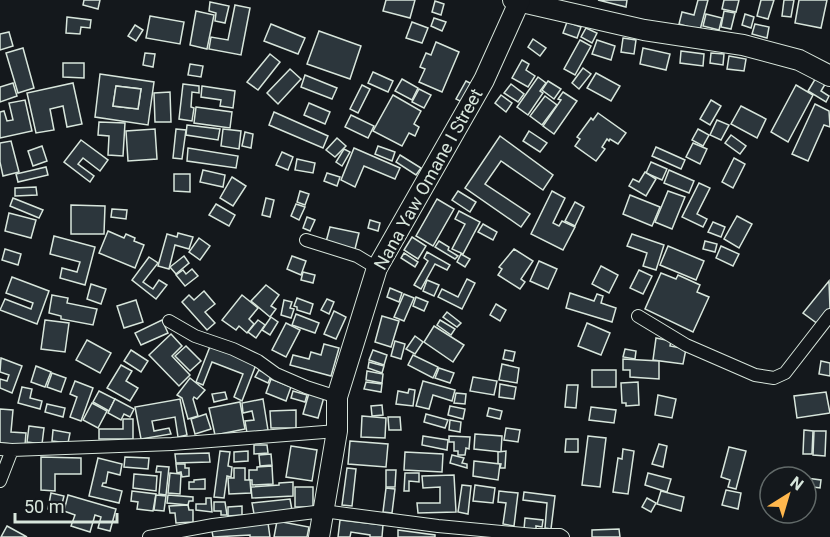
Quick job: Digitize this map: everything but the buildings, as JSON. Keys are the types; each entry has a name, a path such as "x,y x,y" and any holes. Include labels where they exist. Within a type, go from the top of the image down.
{"main road":[{"path":"517,1 644,30 743,45 800,60 830,76"},
{"name":"Nana Yaw Omane I Street","path":"319,537 337,431 337,397 377,268 484,80 517,1"}],"street":[{"path":"306,240 357,256 377,268"},
{"path":"638,316 696,349 755,375 774,378 785,373 830,315"},
{"path":"169,321 195,336 233,349 258,361 276,374 337,397"},
{"path":"0,481 6,449 172,444 337,431"},
{"path":"148,537 213,525 323,511 412,524 563,537"}]}
